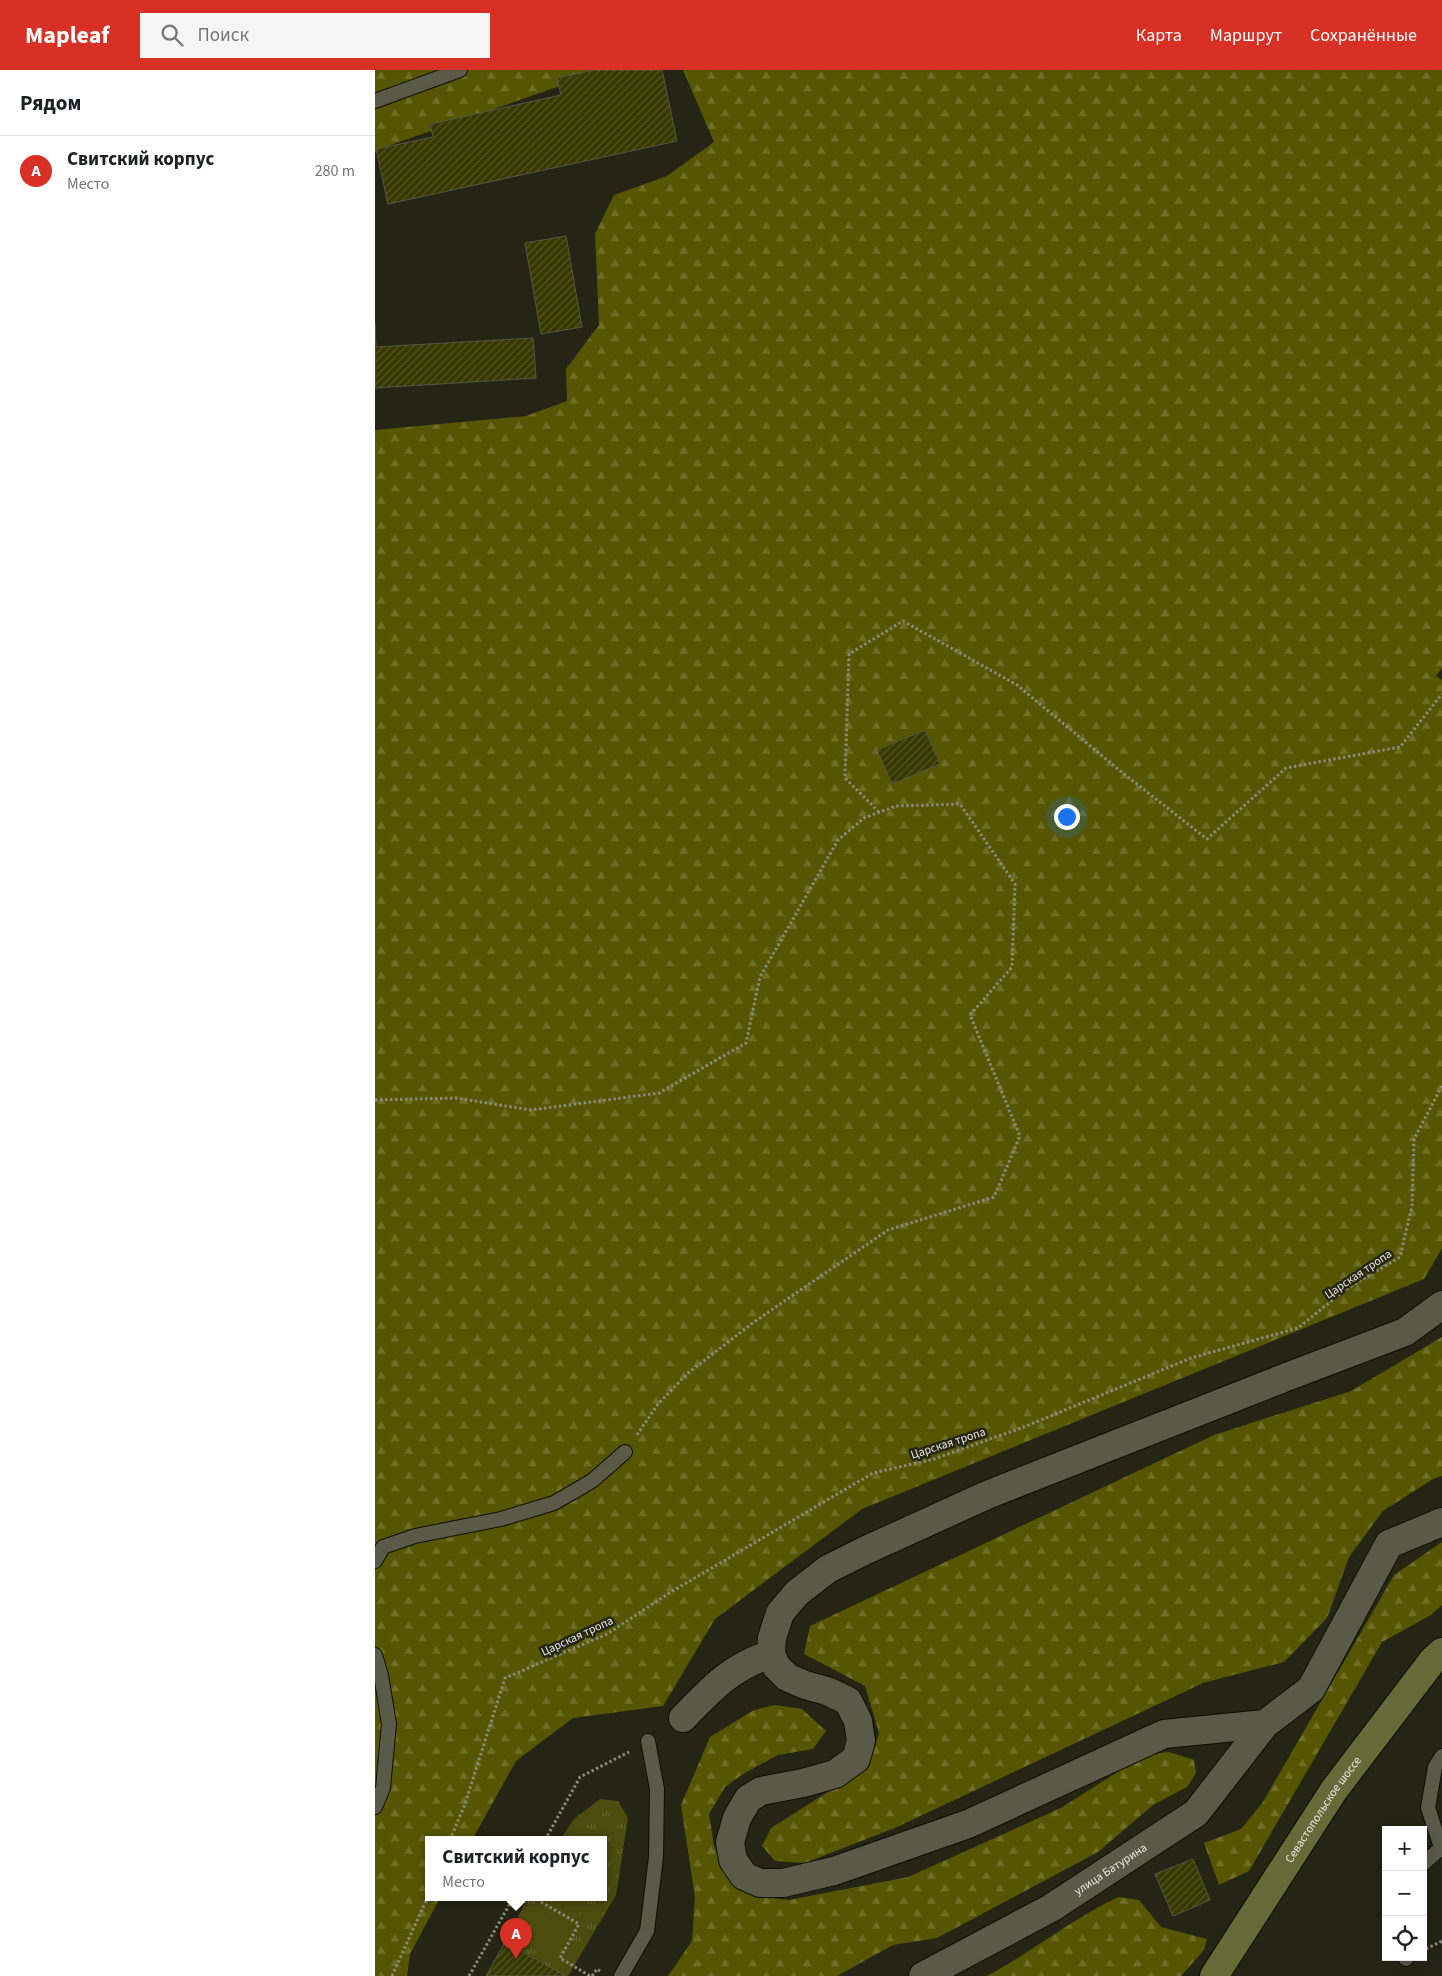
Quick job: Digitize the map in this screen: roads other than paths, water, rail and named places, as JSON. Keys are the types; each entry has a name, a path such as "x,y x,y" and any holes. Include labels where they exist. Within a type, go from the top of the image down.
{"main road":[{"name":"Севастопольское шоссе","path":"1214,1976 1334,1790 1433,1660 1442,1652"}],"street":[{"path":"1265,1724 1164,1734 968,1824 834,1871 783,1882 760,1883 744,1876 733,1860 730,1842 737,1818 748,1799 761,1791 803,1783 835,1774 856,1758 861,1741 858,1721 848,1701 827,1691 805,1685 787,1677 776,1666 771,1654 772,1638 780,1613 797,1594 828,1569 987,1495 1405,1332 1442,1305"},
{"name":"улица Батурина","path":"923,1976 1051,1908 1196,1813 1265,1724 1311,1689 1389,1544 1442,1522"},
{"path":"683,1718 712,1688 735,1670 755,1659 771,1654"}],"lane":[{"path":"375,101 460,70"},
{"path":"375,1561 383,1547 415,1536 501,1519 554,1502 592,1481 625,1452"},
{"path":"375,1655 381,1675 389,1724 383,1788 375,1807"},
{"path":"621,1976 647,1931 656,1857 657,1789 648,1742"},
{"path":"1427,1860 1441,1847 1428,1808 1435,1767 1442,1756"}],"place":[{"name":"Свитский корпус","path":"516,1959"}]}
